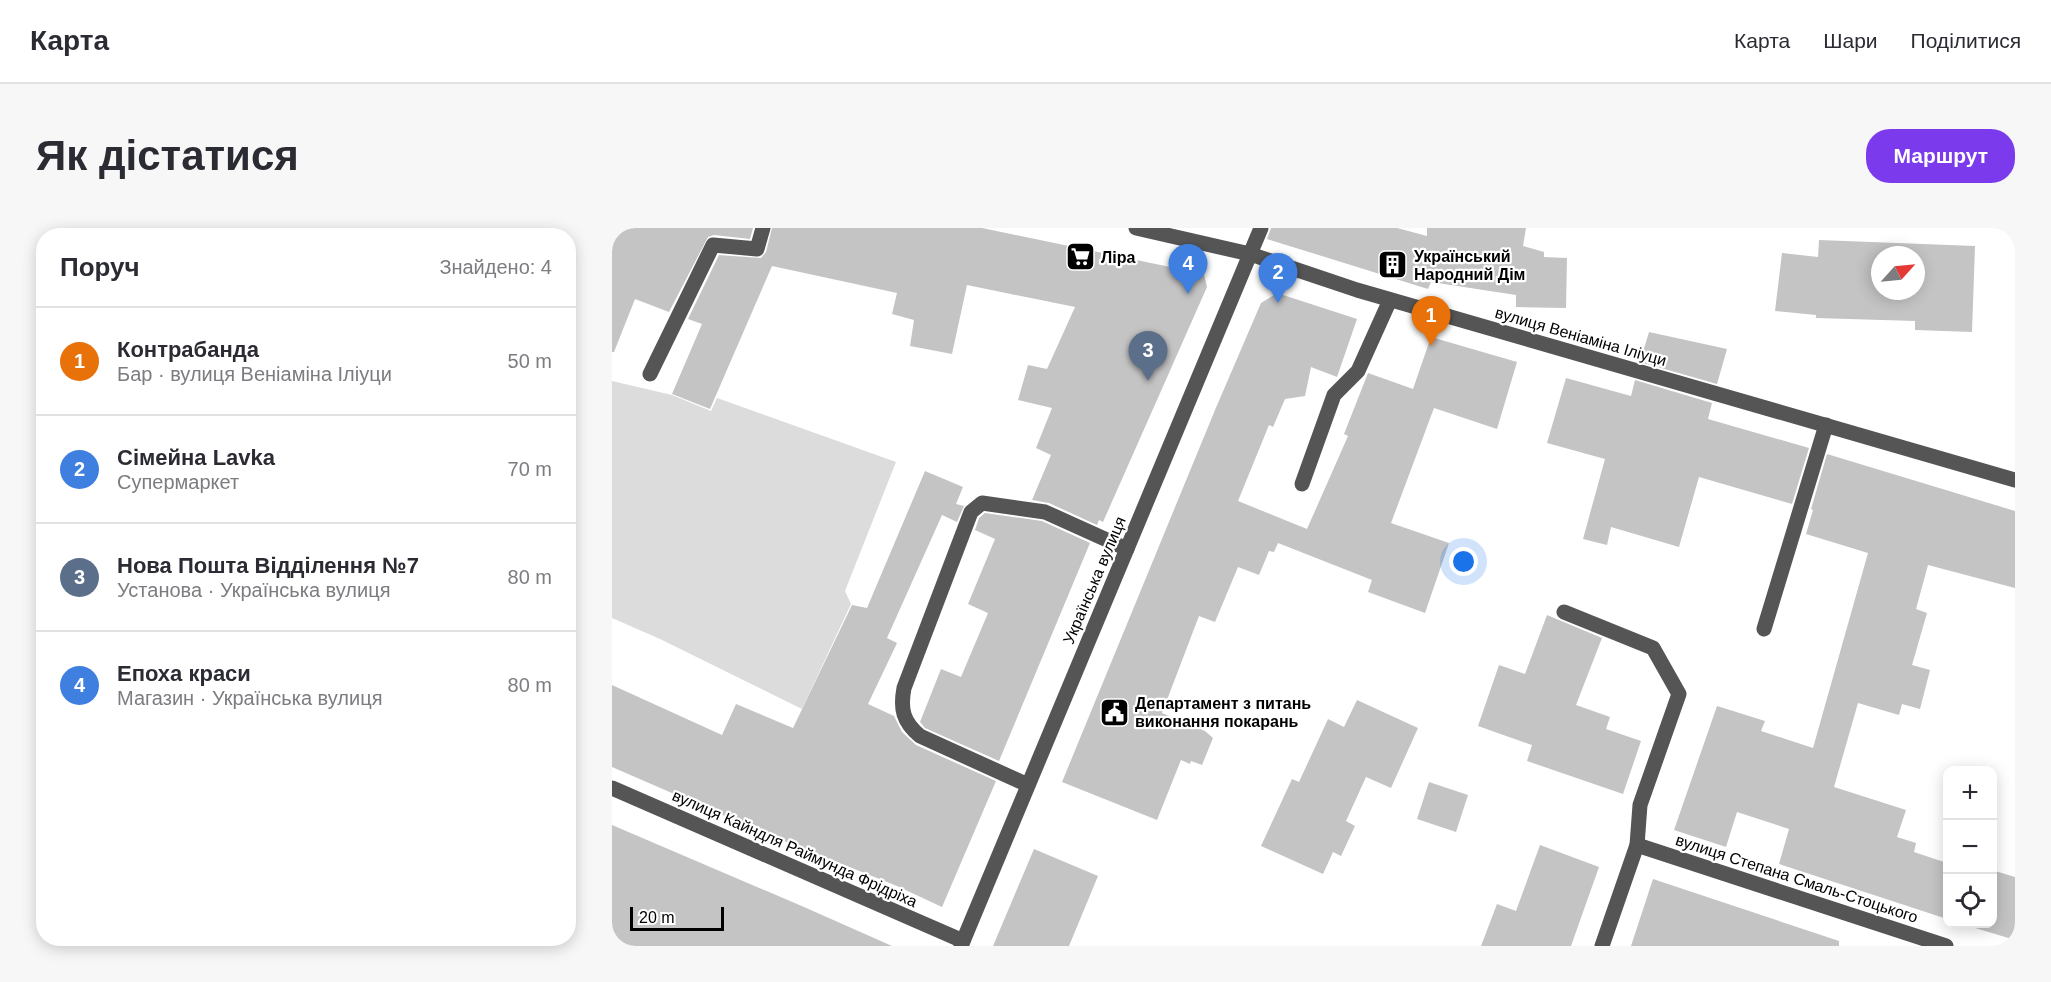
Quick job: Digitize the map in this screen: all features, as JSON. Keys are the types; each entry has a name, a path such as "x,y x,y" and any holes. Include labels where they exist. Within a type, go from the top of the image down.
{"street":[{"path":"650,374 713,244 757,249 763,228"},
{"name":"вулиця Веніаміна Іліуци","path":"1136,228 1250,254 1390,300 2015,480"},
{"name":"Українська вулиця","path":"962,944 1262,228"},
{"path":"1302,484 1334,395 1358,371 1390,300"},
{"path":"1764,629 1816,451 1826,425"},
{"path":"1028,785 920,736 910,728 901,704 904,688 971,512 982,503 1045,512 1126,549"},
{"path":"1564,612 1653,648 1679,694 1640,805 1637,845 1602,946"},
{"name":"вулиця Кайндля Раймунда Фрідріха","path":"612,788 962,944"},
{"name":"вулиця Степана Смаль-Стоцького","path":"1637,845 1946,946"}],"shaded area":[{"path":"612,381 672,395 711,411 717,398 896,462 845,591 851,604 802,709 612,618"}],"building":[{"path":"612,228 753,228 750,239 714,235 708,237 669,312 635,299 614,352 612,352"},
{"path":"772,228 982,228 1204,274 1207,287 1103,522 1099,520 1097,525 1049,503 1032,500 1051,455 1036,448 1052,408 1018,400 1028,365 1047,369 1075,307 967,285 952,354 910,346 914,320 892,314 897,293 772,266 710,409 672,394 702,324 688,319 719,255 761,258 766,252"},
{"path":"1271,228 1397,228 1427,236 1427,228 1526,228 1523,246 1544,252 1544,257 1567,258 1566,308 1516,307 1516,295 1431,282 1428,289 1267,239"},
{"path":"1819,240 1975,246 1972,332 1915,330 1915,321 1816,318 1816,315 1775,311 1782,253 1818,257"},
{"path":"1277,293 1357,319 1337,377 1311,367 1305,396 1285,399 1273,427 1269,425 1238,501 1307,529 1348,436 1344,434 1368,373 1413,389 1431,337 1517,362 1497,429 1434,408 1391,523 1449,543 1425,613 1368,592 1372,580 1278,543 1274,552 1269,551 1259,575 1238,567 1215,622 1199,616 1162,713 1205,731 1213,738 1202,765 1191,761 1190,764 1181,760 1157,820 1062,782 1261,303"},
{"path":"1649,332 1727,349 1717,384 1640,362"},
{"path":"1566,378 1631,396 1635,380 1712,403 1708,419 1809,448 1792,504 1699,477 1679,547 1611,527 1607,545 1583,539 1605,459 1547,443"},
{"path":"1827,454 2015,511 2015,588 1928,565 1916,609 1927,613 1912,665 1930,670 1920,709 1902,704 1899,715 1858,703 1834,787 1906,810 1897,837 1916,843 1914,852 1943,862 1943,918 1779,864 1789,829 1737,812 1726,847 1674,830 1717,706 1765,721 1761,731 1813,748 1868,553 1806,534 1813,510 1811,509"},
{"path":"925,471 963,487 956,504 964,506 957,522 942,515 887,638 897,643 868,704 894,716 902,732 916,745 996,781 942,907 612,767 612,685 722,735 736,704 793,728 852,605 867,608"},
{"path":"985,513 1042,521 1090,543 999,761 925,728 920,722 941,669 961,677 988,613 968,604 995,539 975,530 979,518"},
{"path":"1547,615 1602,638 1576,705 1610,717 1606,729 1641,741 1623,794 1527,761 1532,745 1478,726 1499,665 1525,674"},
{"path":"1357,700 1418,728 1391,788 1366,777 1346,821 1355,826 1341,856 1333,852 1323,874 1261,846 1292,779 1299,782 1328,719 1344,727"},
{"path":"1429,782 1468,795 1456,832 1417,819"},
{"path":"612,825 804,907 892,946 612,946"},
{"path":"1540,845 1599,867 1571,946 1481,946 1497,904 1516,911"},
{"path":"1034,849 1098,876 1069,946 993,946"},
{"path":"1997,872 2015,877 2015,940 1975,928 1997,928"},
{"path":"1653,879 1839,941 1839,946 1631,946"}],"place":[{"name":"Ліра","path":"1080,257"},
{"name":"Український Народний Дім","path":"1393,265"},
{"name":"Епоха краси","path":"1188,294"},
{"name":"Сімейна Lavka","path":"1278,303"},
{"name":"Контрабанда","path":"1431,346"},
{"name":"Нова Пошта Відділення №7","path":"1148,381"},
{"name":"Департамент з питань виконання покарань","path":"1114,712"}]}
